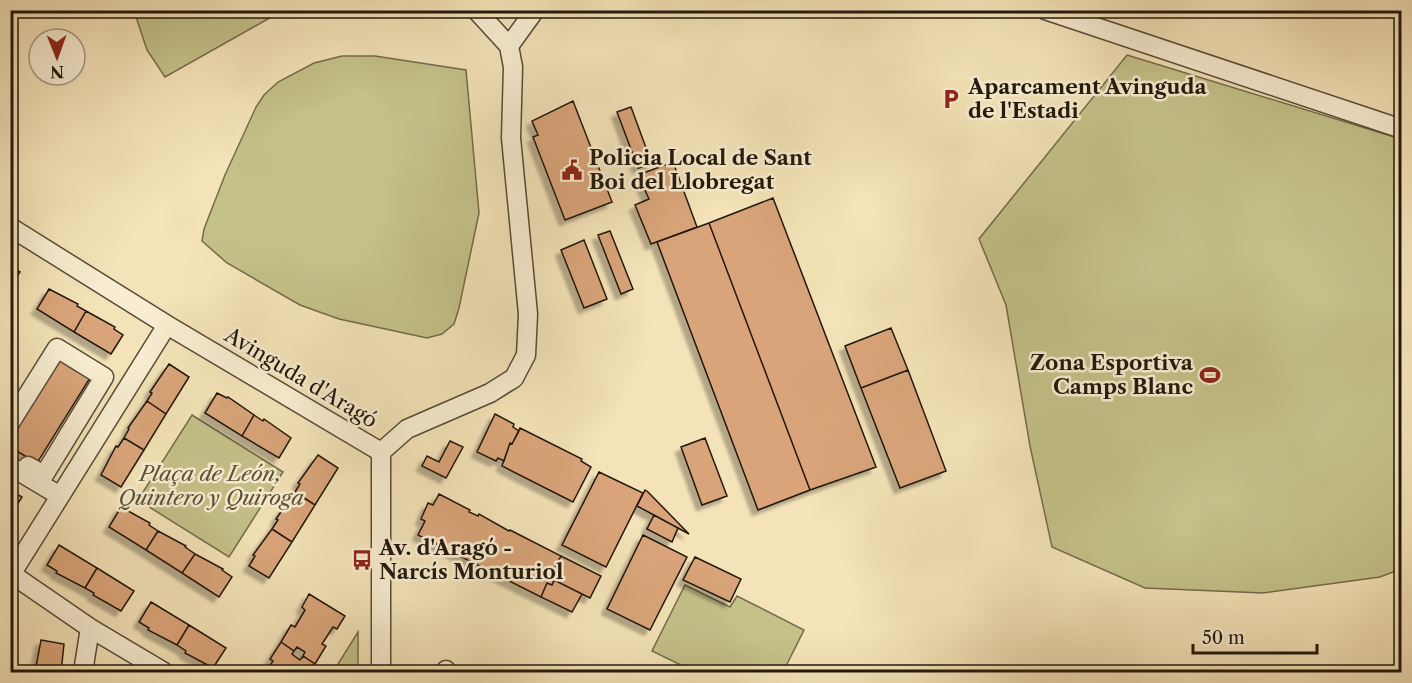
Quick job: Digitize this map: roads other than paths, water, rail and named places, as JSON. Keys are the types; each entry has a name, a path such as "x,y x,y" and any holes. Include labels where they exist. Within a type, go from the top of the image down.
{"street":[{"path":"381,452 407,429 490,393 514,378 526,355 528,314 511,138 513,66 509,46 476,10"},
{"path":"509,46 535,10"},
{"path":"1045,10 1401,129"},
{"name":"Avinguda d'Aragó","path":"10,227 167,325 381,452 381,672"},
{"path":"164,672 90,628 11,573 167,325"},
{"path":"10,423 57,348 104,377 44,475 27,466 17,469"},
{"path":"17,469 60,496"},
{"path":"83,672 90,628"}],"place":[{"name":"Aparcament Avinguda de l'Estadi","path":"951,99"},
{"name":"Policia Local de Sant Boi del Llobregat","path":"572,170"},
{"name":"Zona Esportiva Camps Blanc","path":"1210,375"},
{"name":"Av. d'Aragó - Narcís Monturiol","path":"362,560"}],"park label":[{"name":"Plaça de León, Quintero y Quiroga","path":"211,486"}]}
